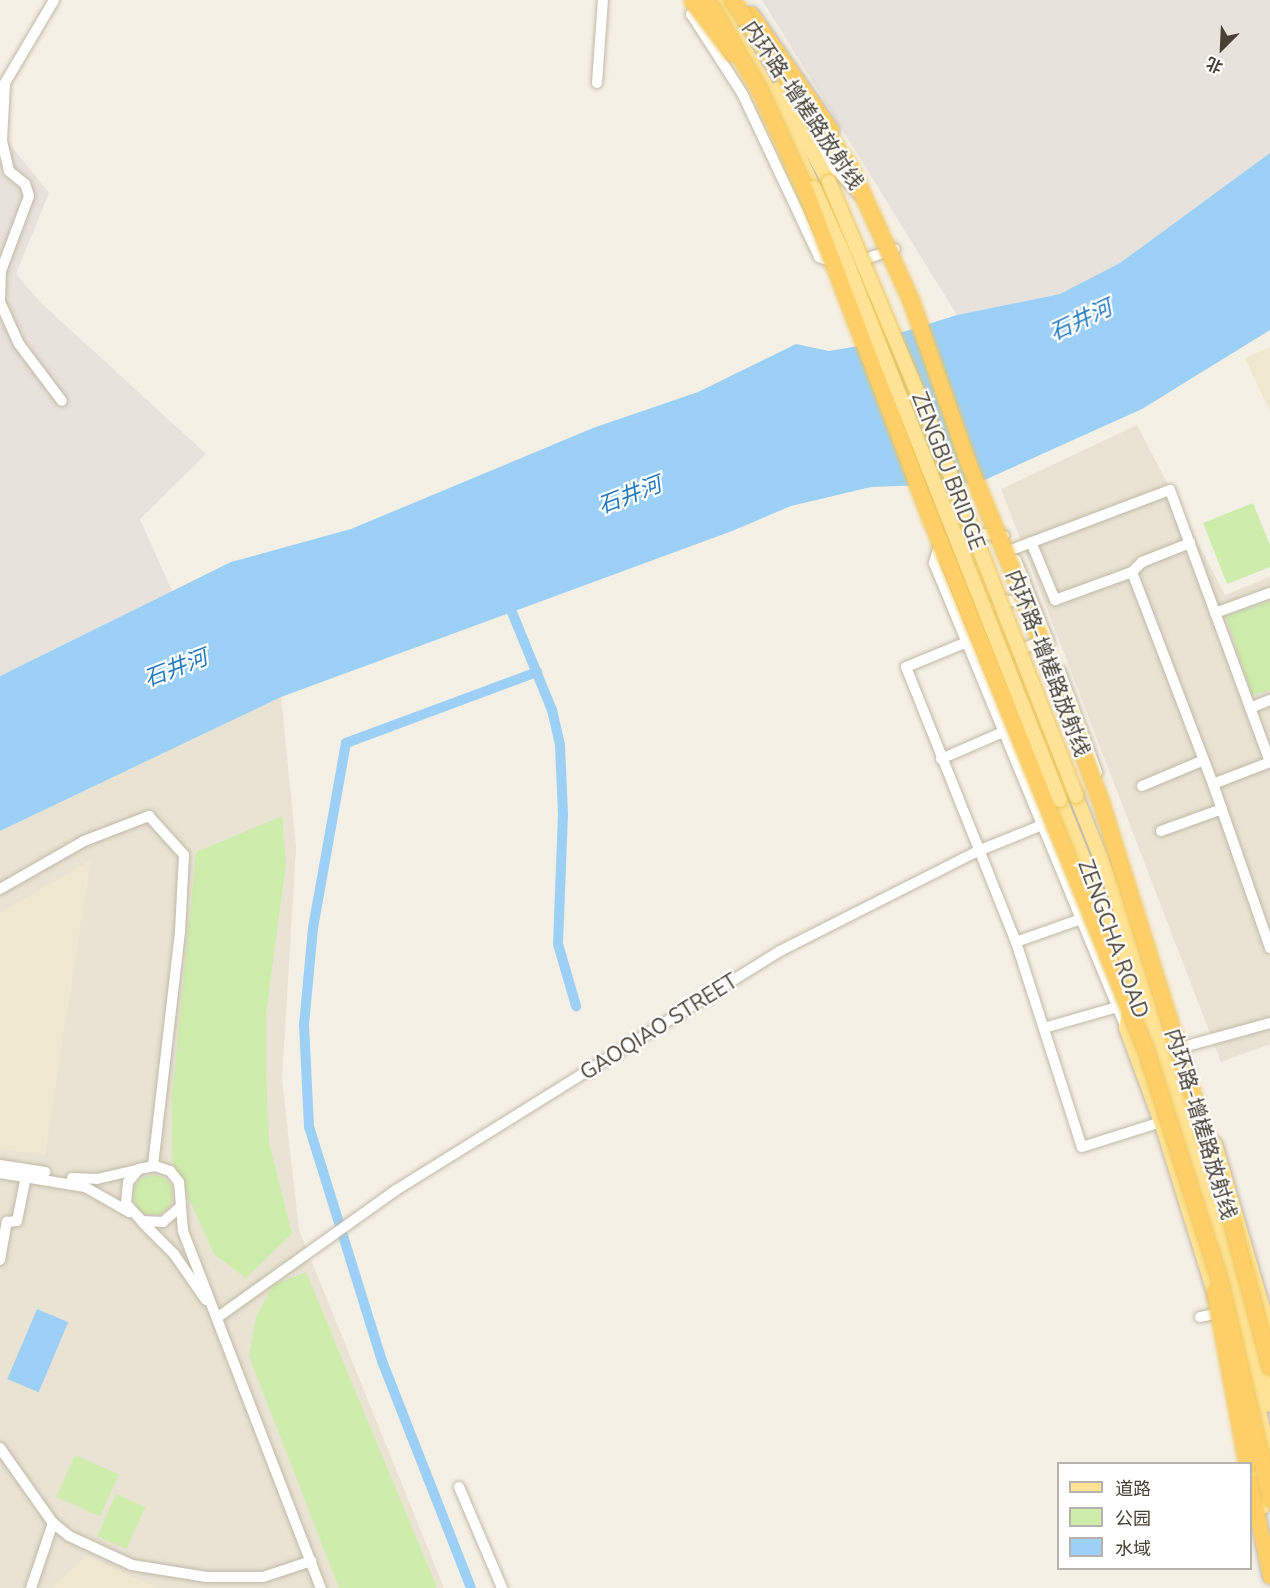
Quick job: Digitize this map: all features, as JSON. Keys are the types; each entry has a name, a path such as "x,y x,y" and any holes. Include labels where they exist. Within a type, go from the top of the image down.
{"highway":[{"name":"内环路-增槎路放射线","path":"733,0 850,167 911,302 968,463 1043,646 1100,800 1228,1209 1270,1367"},
{"path":"741,0 819,110 850,167"},
{"name":"内环路-增槎路放射线","path":"703,1 767,106 840,275 930,520 1142,1041 1210,1245"},
{"path":"1210,1245 1219,1321 1247,1462"},
{"path":"1210,1245 1270,1498"},
{"path":"1252,1486 1270,1576"}],"main road":[{"path":"723,0 762,61 829,182"},
{"path":"733,0 762,43 829,182"},
{"name":"ZENGBU BRIDGE","path":"703,1 753,60 844,255 1060,800"},
{"name":"ZENGBU BRIDGE","path":"829,182 927,415 1076,795"},
{"name":"ZENGCHA ROAD","path":"1076,795 1105,869 1189,1118 1231,1251 1270,1406"},
{"name":"ZENGCHA ROAD","path":"1060,800 1127,1000 1170,1096 1235,1309 1270,1460"},
{"path":"1105,869 1140,904 1240,1222 1270,1332"},
{"path":"1127,1000 1126,1028 1161,1122 1221,1313 1270,1543"},
{"path":"1145,1079 1170,1096"},
{"path":"1189,1118 1215,1144"},
{"path":"1231,1251 1240,1222"}],"street":[{"path":"54,0 12,66 3,91 2,141 9,171 25,184 29,196 1,271 0,300 19,344 62,401"},
{"path":"597,83 603,0"},
{"path":"703,1 692,14 742,93 819,258 840,265 895,249 863,199 814,148"},
{"path":"1011,550 1170,490 1270,762 1213,784"},
{"path":"1044,1028 1127,1000 1081,919 934,563 938,549 964,536 985,534 1006,537 1036,607 1091,753 1140,904"},
{"path":"1031,542 1055,600 1132,572 1142,562 1190,543"},
{"path":"1132,572 1213,784 1270,948"},
{"path":"1215,613 1270,593"},
{"path":"1036,607 1014,598 994,604 978,617 966,642 906,667 1016,942 1082,1147 1161,1122"},
{"path":"977,667 1048,638"},
{"path":"1250,708 1270,700"},
{"path":"941,759 1003,732"},
{"path":"1142,786 1204,760"},
{"path":"1161,831 1222,809"},
{"path":"0,889 84,841 149,816 184,855 180,932 153,1166"},
{"name":"GAOQIAO STREET","path":"218,1317 430,1168 780,951 978,851 1042,825"},
{"path":"1016,942 1081,919"},
{"path":"1167,1051 1270,1023"},
{"path":"0,1165 85,1179 153,1166 165,1168 177,1178 182,1192 179,1208 183,1232 218,1317 321,1588"},
{"path":"140,1169 128,1182 124,1193 126,1204 136,1218 174,1254 218,1317"},
{"path":"0,1173 26,1176 91,1190 136,1218 158,1223 179,1208"},
{"path":"0,1260 7,1222 17,1221 26,1176"},
{"path":"1200,1317 1235,1309"},
{"path":"0,1448 53,1523 69,1536 132,1565 207,1577 263,1577 311,1561"},
{"path":"459,1487 502,1588"},
{"path":"31,1588 53,1523"}],"shaded area":[{"path":"762,0 1270,0 1270,153 1120,263 1060,294 957,315"},
{"path":"0,132 49,193 16,274 40,302 206,454 140,519 172,591 0,676"},
{"path":"1270,347 1270,412 1245,358"},
{"path":"1137,425 1225,595 1270,577 1270,1044 1221,1062 1001,489"},
{"path":"281,697 296,847 282,1079 299,1230 444,1588 0,1588 0,831"},
{"path":"91,860 45,1155 0,1149 0,913"},
{"path":"86,1556 159,1588 52,1588"}],"green space":[{"path":"1253,503 1270,545 1270,567 1227,584 1203,523"},
{"path":"1270,601 1270,690 1252,695 1226,616"},
{"path":"282,816 286,863 266,1014 266,1071 269,1142 292,1234 246,1278 214,1254 172,1161 172,1096 196,852"},
{"path":"153,1175 161,1176 167,1181 172,1187 172,1203 167,1209 161,1214 153,1215 145,1214 139,1209 134,1203 133,1195 134,1187 139,1181 145,1176"},
{"path":"306,1272 437,1588 339,1588 249,1356 256,1317 273,1285"},
{"path":"75,1455 119,1475 100,1517 56,1497"},
{"path":"116,1494 145,1507 127,1549 97,1536"}],"water":[{"name":"石井河","path":"1270,153 1270,330 1142,409 978,483 871,487 791,506 732,531 281,697 0,831 0,676 231,562 351,529 593,428 698,392 796,344 829,351 858,346 957,315 1060,294 1120,263"},
{"path":"37,1309 68,1322 39,1392 7,1379"}],"waterway":[{"path":"507,600 552,710 560,745 563,814 558,944 576,1006"},
{"path":"471,1588 382,1361 309,1127 304,1025 313,928 346,743 537,672"}]}
